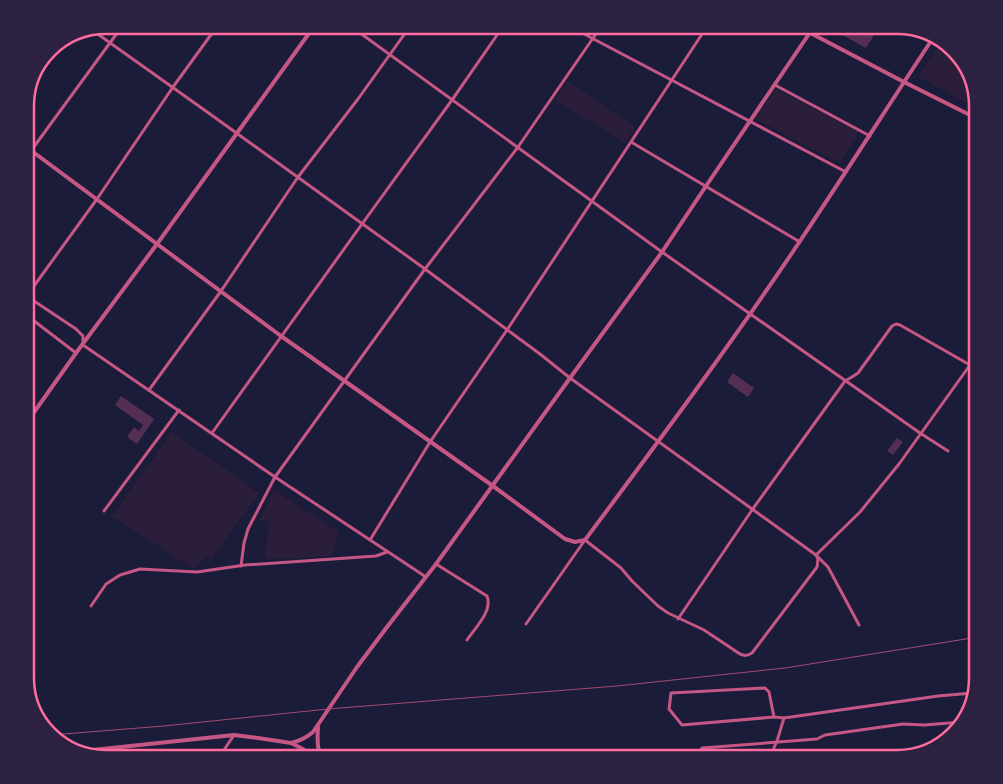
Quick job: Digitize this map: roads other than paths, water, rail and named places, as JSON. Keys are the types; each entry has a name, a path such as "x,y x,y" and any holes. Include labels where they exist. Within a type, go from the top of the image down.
{"street":[{"path":"98,34 425,269 658,442 816,554 830,571 859,625"},
{"path":"34,147 116,34"},
{"path":"34,285 97,199 211,34"},
{"path":"34,412 308,34"},
{"path":"362,34 662,252 920,434 948,451"},
{"path":"149,390 221,291 298,177 404,34"},
{"path":"212,433 498,34"},
{"path":"584,34 846,172"},
{"path":"241,566 248,529 275,477 425,269 518,147 596,34"},
{"path":"370,540 430,442 507,330 702,34"},
{"path":"291,743 307,738 313,732 357,667 436,564 662,252 809,34"},
{"path":"812,34 969,114"},
{"path":"526,624 750,314 800,242 930,42"},
{"path":"774,85 870,136"},
{"path":"631,142 800,242"},
{"path":"34,153 281,336 565,539 575,542 585,540 621,568 632,582 658,606 678,619 704,630 740,654 744,656 752,653 817,567 818,559 816,554"},
{"path":"34,301 76,329 83,336 84,345 275,477 426,577"},
{"path":"34,321 76,353"},
{"path":"678,619 752,510 846,381 858,373 892,326 900,325 969,364"},
{"path":"816,554 860,512 899,464 969,366"},
{"path":"104,511 179,410"},
{"path":"91,606 106,584 120,576 140,569 197,572 241,566 376,556 388,552"},
{"path":"436,564 487,596 487,609 483,618 467,640"},
{"path":"774,717 769,692 765,688 671,693 668,709 682,725 774,717 784,718 938,696 967,694"},
{"path":"774,750 784,718"},
{"path":"701,750 702,748 817,739 825,735 903,724 924,725 953,723"},
{"path":"318,724 318,750"},
{"path":"224,750 234,735"},
{"path":"95,750 234,735 291,743 304,750"}],"railway":[{"path":"61,734 164,726 328,709 617,686 785,668 969,638"}]}
